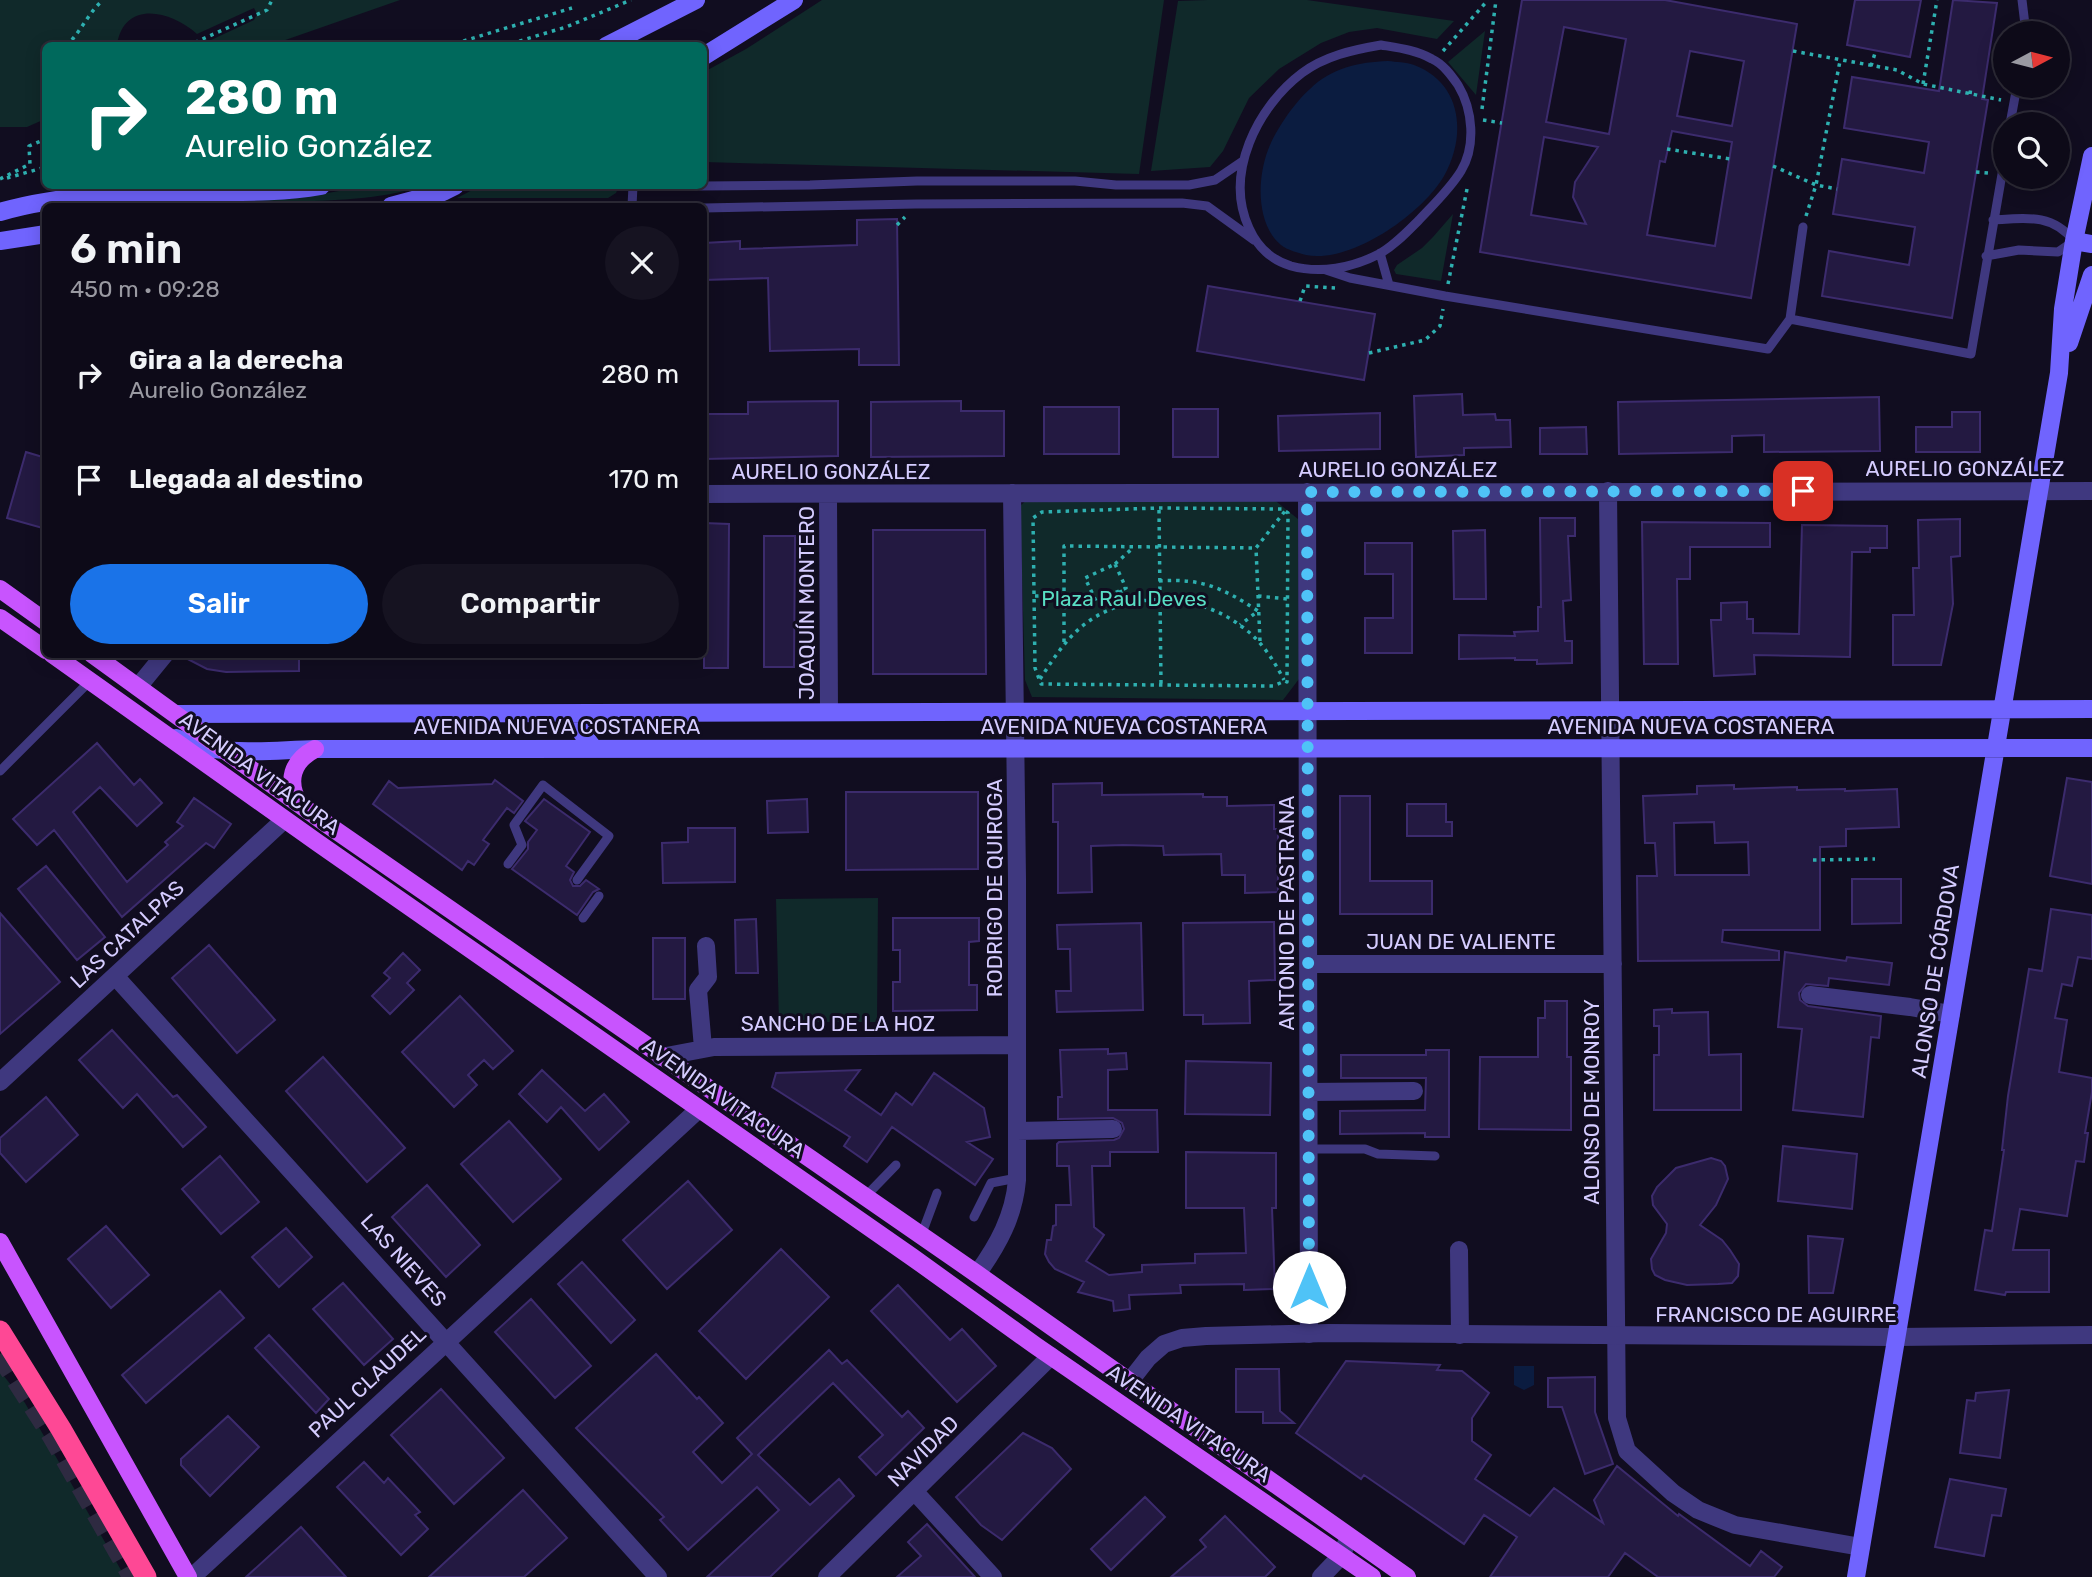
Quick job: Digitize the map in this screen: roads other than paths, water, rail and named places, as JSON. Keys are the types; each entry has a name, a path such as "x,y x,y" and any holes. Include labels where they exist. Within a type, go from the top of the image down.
{"highway":[{"path":"0,1331 61,1429 146,1577"}],"main road":[{"path":"614,42 696,0"},
{"path":"707,53 794,0"},
{"name":"ALONSO DE CÓRDOVA","path":"1856,1577 2059,373 2063,309 2074,241 2092,156"},
{"path":"49,203 159,189 262,192 303,189"},
{"path":"403,203 448,189"},
{"path":"0,212 42,204"},
{"path":"0,242 42,235"},
{"path":"2074,241 2092,244"},
{"name":"ALONSO DE CÓRDOVA","path":"2059,373 2092,275"},
{"path":"0,589 42,619"},
{"path":"0,618 42,647"},
{"name":"AVENIDA VITACURA","path":"58,658 284,820 1372,1577"},
{"name":"AVENIDA VITACURA","path":"98,658 328,825 977,1274 1407,1577"},
{"name":"AVENIDA NUEVA COSTANERA","path":"176,714 2092,709"},
{"path":"580,714 582,733 594,749"},
{"name":"AVENIDA NUEVA COSTANERA","path":"160,730 198,747 225,751 2092,748"},
{"path":"299,804 293,794 293,771 305,754 315,749"},
{"path":"284,820 302,815 328,825"},
{"path":"0,1242 190,1577"},
{"path":"1051,1356 1069,1349 1089,1353"}],"street":[{"name":"ALONSO DE MONROY","path":"1608,491 1617,1418 1627,1451 1650,1474 1698,1510 1735,1525 1861,1547"},
{"name":"AURELIO GONZÁLEZ","path":"707,494 2092,491"},
{"name":"ANTONIO DE PASTRANA","path":"1307,492 1309,1334"},
{"name":"RODRIGO DE QUIROGA","path":"977,1274 1000,1239 1009,1219 1015,1200 1017,1178 1016,712 1012,493"},
{"name":"JOAQUÍN MONTERO","path":"828,494 829,712"},
{"path":"138,687 162,658"},
{"name":"LAS CATALPAS","path":"0,1082 284,820"},
{"path":"703,1048 698,990 708,977 706,946"},
{"name":"JUAN DE VALIENTE","path":"1308,964 1613,964"},
{"name":"LAS NIEVES","path":"115,976 658,1577"},
{"path":"1810,995 1951,1014"},
{"name":"SANCHO DE LA HOZ","path":"661,1057 703,1048 1017,1045"},
{"path":"1309,1091 1414,1091"},
{"name":"PAUL CLAUDEL","path":"190,1577 699,1109"},
{"path":"1017,1131 1113,1129"},
{"path":"1459,1250 1460,1335"},
{"name":"FRANCISCO DE AGUIRRE","path":"1129,1381 1164,1344 1182,1338 1309,1334 1897,1337 2092,1335"},
{"name":"NAVIDAD","path":"827,1577 1051,1356"},
{"path":"915,1492 993,1577"},
{"path":"1321,1577 1342,1555 1346,1535"}],"lane":[{"path":"2022,0 2025,21"},
{"path":"707,208 1182,202 1207,206 1265,251 1287,264 1303,269 1326,270 1357,264 1380,253 1402,237 1461,171 1468,151 1471,119 1463,93 1451,75 1434,60 1413,50 1381,45 1352,50 1319,61 1300,75 1281,93 1256,127 1243,161 1240,179 1241,205 1255,241"},
{"path":"707,186 810,186 917,181 1075,181 1116,185 1189,185 1215,180 1243,161"},
{"path":"1790,319 1971,354 1999,189"},
{"path":"1986,256 2020,250 2058,252 2074,241 2064,228 2043,220 1993,220"},
{"path":"1326,270 1350,278 1445,296 1768,349 1790,319 1803,227"},
{"path":"1380,253 1389,285"},
{"path":"0,771 90,681"},
{"path":"508,864 522,845 514,825 543,785 609,836 577,880"},
{"path":"583,918 599,896"},
{"path":"1309,1149 1365,1149 1378,1154 1435,1156"},
{"path":"864,1196 896,1165"},
{"path":"974,1217 990,1183 1017,1178"},
{"path":"921,1236 937,1193"}],"water":[{"path":"1388,61 1411,64 1430,73 1451,97 1456,112 1456,144 1444,176 1434,191 1403,220 1364,244 1324,256 1306,255 1284,247 1267,225 1261,200 1264,162 1275,134 1298,102 1327,76 1356,65"},
{"path":"1514,1366 1534,1366 1534,1385 1524,1390 1514,1385"}],"tunnel":[{"path":"0,1354 52,1435 133,1577"}],"park label":[{"name":"Plaza Raul Deves","path":"1124,598"}]}
